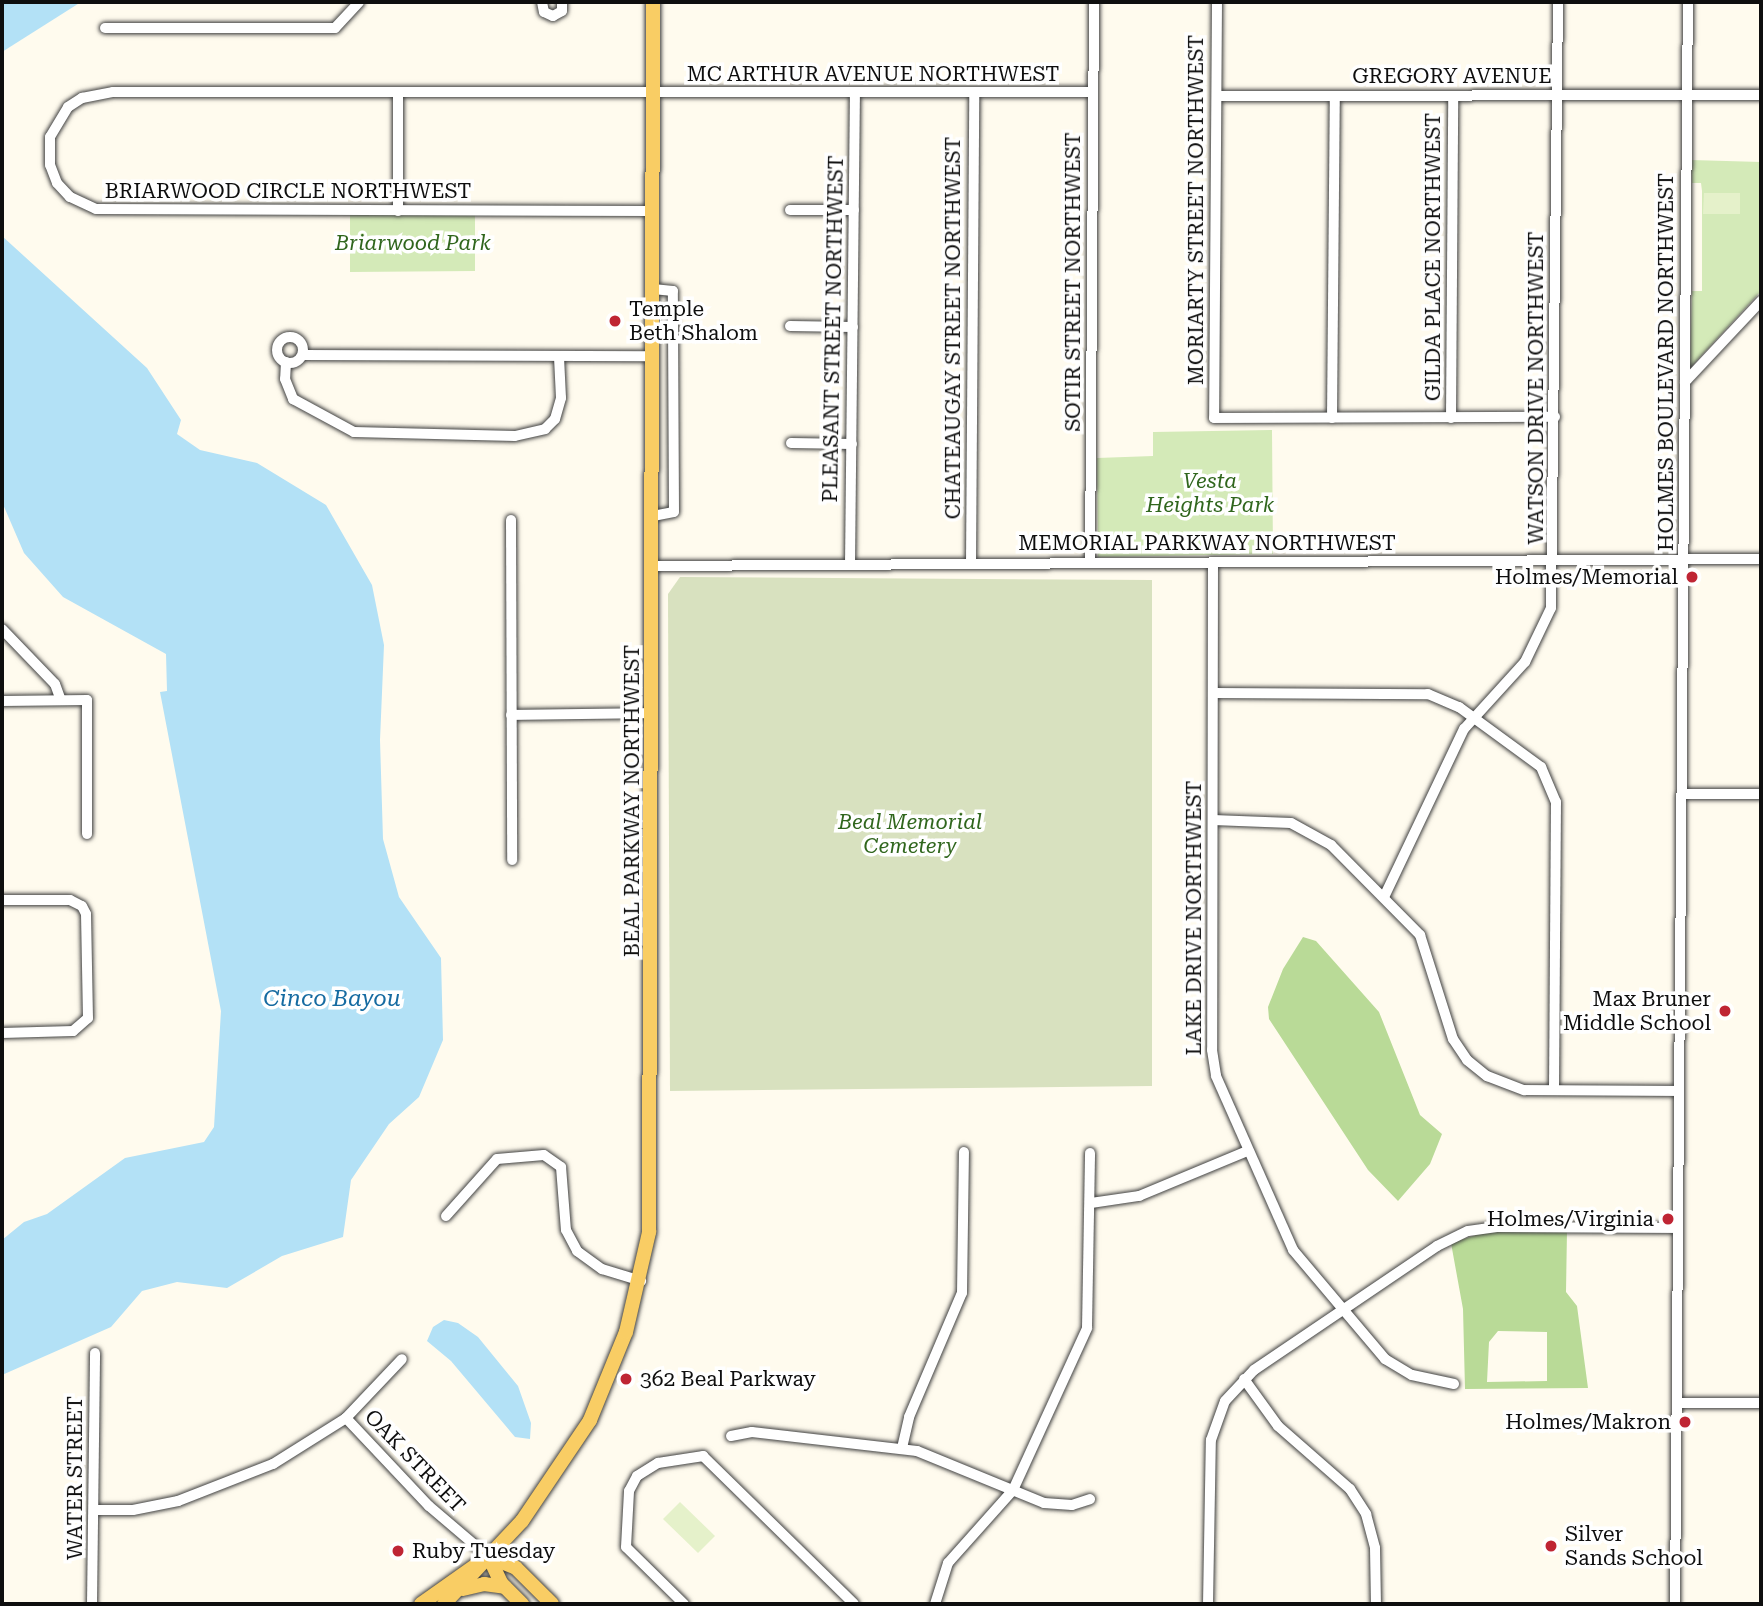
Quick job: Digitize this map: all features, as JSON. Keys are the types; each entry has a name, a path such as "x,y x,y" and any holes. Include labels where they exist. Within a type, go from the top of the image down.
{"main road":[{"name":"BEAL PARKWAY NORTHWEST","path":"444,1604 463,1589 553,1482 584,1430 612,1374 641,1281 652,1191 653,2"},
{"name":"BEAL PARKWAY NORTHWEST","path":"421,1604 489,1557"},
{"path":"489,1557 505,1587 522,1604"},
{"path":"489,1557 516,1568 552,1604"},
{"path":"463,1589 484,1584 505,1587"}],"street":[{"path":"105,28 335,28 359,2"},
{"path":"542,2 544,12 553,16 562,11 562,2"},
{"name":"SOTIR STREET NORTHWEST","path":"1090,563 1094,2"},
{"name":"MORIARTY STREET NORTHWEST","path":"1217,2 1214,418 1332,418"},
{"name":"WATSON DRIVE NORTHWEST","path":"1385,895 1464,729 1536,646 1550,608 1555,417 1558,2"},
{"name":"HOLMES BOULEVARD NORTHWEST","path":"1675,1604 1688,2"},
{"name":"CHATEAUGAY STREET NORTHWEST","path":"971,564 974,92"},
{"name":"MC ARTHUR AVENUE NORTHWEST","path":"653,93 1093,92"},
{"name":"BRIARWOOD CIRCLE NORTHWEST","path":"653,93 103,93 82,98 60,116 50,137 48,155 62,189 96,209 653,211"},
{"path":"398,93 398,211"},
{"name":"PLEASANT STREET NORTHWEST","path":"850,565 855,93"},
{"name":"GREGORY AVENUE","path":"1217,96 1761,95"},
{"path":"1335,96 1332,418 1555,417"},
{"name":"GILDA PLACE NORTHWEST","path":"1451,418 1453,96"},
{"path":"790,209 854,210"},
{"path":"653,289 673,291 674,512 653,516"},
{"path":"1685,382 1761,301"},
{"path":"790,326 853,327"},
{"path":"303,355 299,340 285,338 277,350 286,362 285,379 293,398 354,432 515,436 555,429 561,398 559,357"},
{"path":"286,362 296,362 303,355 653,356"},
{"path":"791,443 852,444"},
{"path":"511,520 512,860"},
{"name":"MEMORIAL PARKWAY NORTHWEST","path":"653,566 1761,559"},
{"name":"LAKE DRIVE NORTHWEST","path":"1213,562 1212,1050 1216,1076 1284,1236 1373,1349 1398,1368 1426,1380 1454,1384"},
{"path":"2,629 55,684 60,698"},
{"path":"1213,693 1418,692 1448,701 1476,718 1541,767 1555,794 1555,1090"},
{"path":"2,701 60,698 87,700 87,834"},
{"path":"511,715 653,713"},
{"path":"1682,794 1761,794"},
{"path":"1213,820 1297,825 1322,838 1385,895 1424,944 1447,1023 1467,1060 1499,1083 1524,1090 1679,1091"},
{"path":"2,900 70,900 85,911 87,1022 66,1032 2,1033"},
{"path":"1091,1203 1139,1196 1247,1151"},
{"path":"902,1448 909,1417 962,1293 964,1152"},
{"path":"936,1604 948,1563 1011,1492 1087,1328 1090,1153"},
{"path":"446,1216 497,1158 544,1155 561,1167 566,1230 577,1251 602,1269 641,1281"},
{"path":"1209,1604 1211,1440 1220,1410 1244,1379 1437,1246 1477,1229 1678,1228"},
{"name":"WATER STREET","path":"92,1604 95,1353"},
{"path":"95,1510 149,1508 219,1487 291,1455 346,1418 402,1359"},
{"path":"1244,1379 1278,1426 1350,1489 1366,1514 1375,1548 1376,1604"},
{"path":"1677,1403 1761,1403"},
{"name":"OAK STREET","path":"346,1418 429,1506 489,1557"},
{"path":"731,1436 752,1432 902,1448 929,1454 1011,1492 1049,1504 1090,1499"},
{"path":"684,1604 626,1547 629,1491 637,1476 658,1463 704,1456 854,1604"}],"green space":[{"path":"1691,160 1761,162 1761,291 1690,368 1692,291 1702,291 1702,191 1701,183 1692,183"},
{"path":"1704,193 1740,193 1740,214 1703,214"},
{"name":"Briarwood Park","path":"475,214 475,271 350,272 350,215"},
{"name":"Vesta Heights Park","path":"1272,430 1273,554 1098,557 1097,458 1153,456 1153,432"},
{"name":"Beal Memorial Cemetery","path":"680,577 1152,580 1152,1086 670,1091 668,594"},
{"path":"1303,937 1316,941 1379,1012 1420,1115 1442,1134 1430,1164 1398,1201 1368,1170 1269,1019 1268,1007 1283,969"},
{"path":"1489,1231 1567,1231 1566,1292 1577,1306 1588,1388 1465,1389 1463,1309 1451,1243","holes":["1498,1331 1547,1332 1547,1381 1487,1382 1489,1342"]},
{"path":"680,1502 715,1536 698,1553 663,1519"}],"water":[{"path":"2,2 81,2 2,52"},
{"name":"Cinco Bayou","path":"2,236 147,368 181,420 177,434 200,450 257,463 326,505 372,585 384,645 380,740 383,839 399,897 441,958 443,1040 419,1097 389,1124 351,1180 343,1237 282,1256 227,1288 177,1282 142,1291 111,1327 2,1375 2,1240 24,1222 47,1214 125,1158 204,1142 214,1127 221,1011 160,692 167,691 166,654 63,597 24,553 2,502"},
{"path":"444,1320 458,1323 478,1337 518,1386 531,1423 530,1439 515,1437 451,1361 427,1341 433,1327"}],"place":[{"name":"Temple Beth Shalom","path":"615,321"},
{"name":"Holmes/Memorial","path":"1692,577"},
{"name":"Max Bruner Middle School","path":"1725,1011"},
{"name":"Holmes/Virginia","path":"1668,1219"},
{"name":"362 Beal Parkway","path":"626,1379"},
{"name":"Holmes/Makron","path":"1685,1422"},
{"name":"Silver Sands School","path":"1551,1546"},
{"name":"Ruby Tuesday","path":"398,1551"}]}
